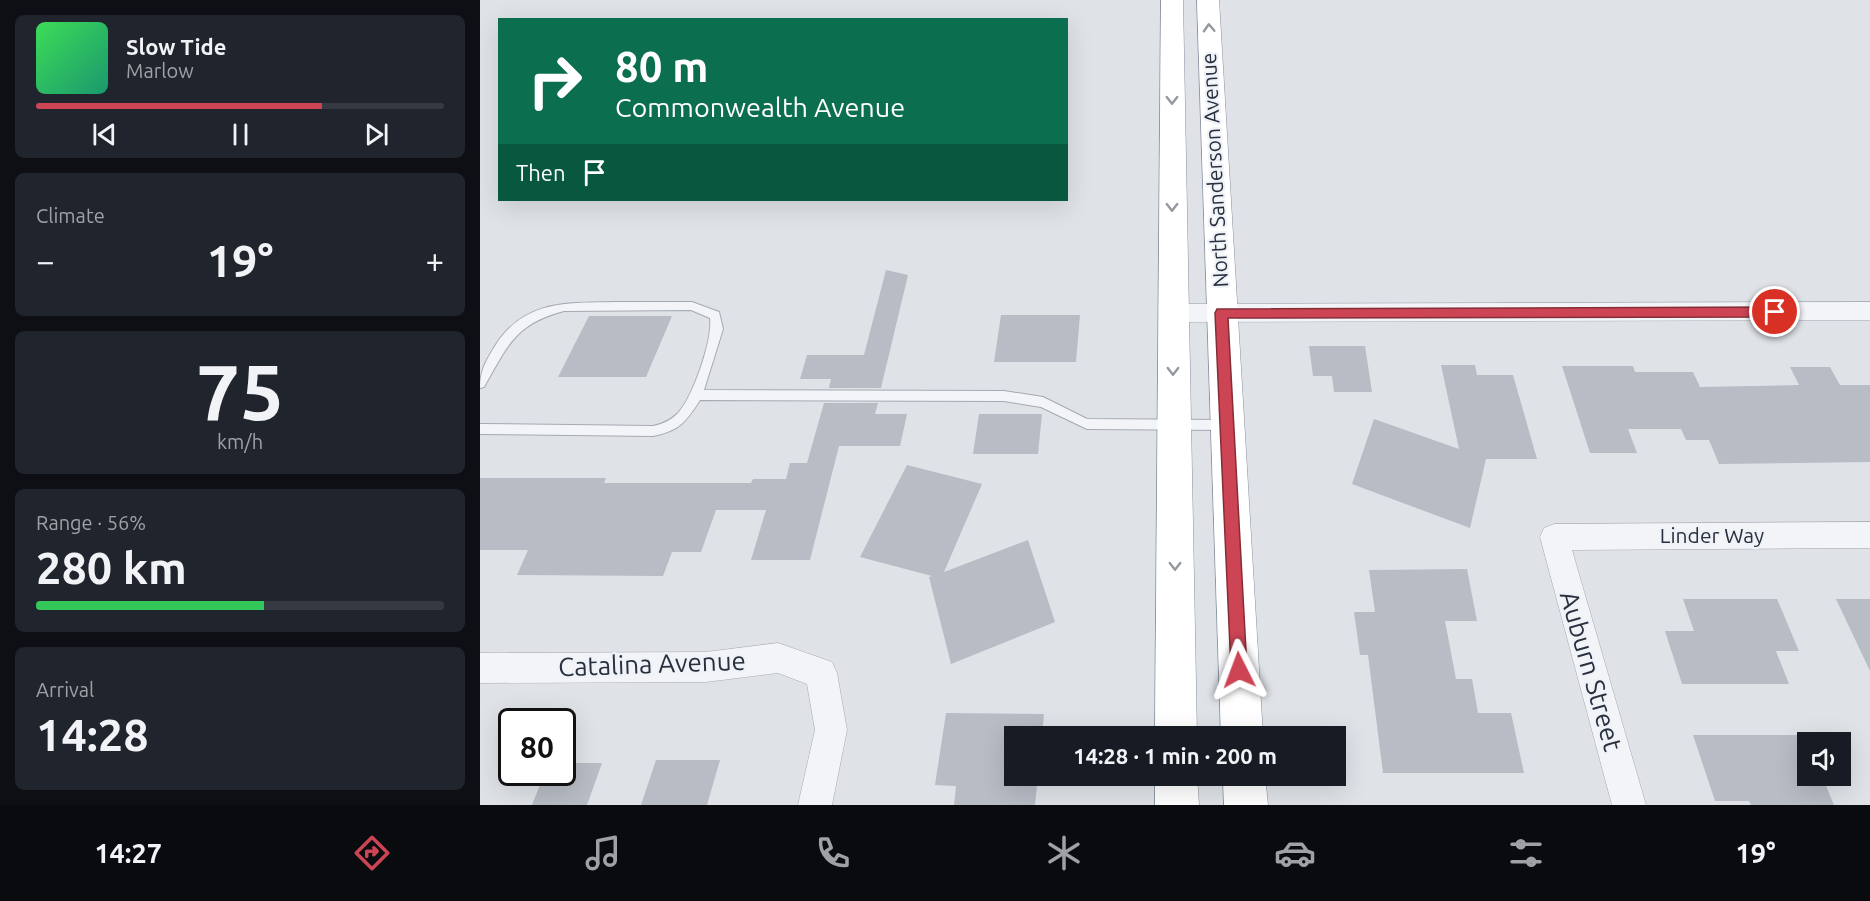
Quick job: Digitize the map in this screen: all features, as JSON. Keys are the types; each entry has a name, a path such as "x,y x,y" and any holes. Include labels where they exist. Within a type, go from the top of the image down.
{"highway":[{"name":"North Sanderson Avenue","path":"1172,0 1176,726"},
{"name":"North Sanderson Avenue","path":"1208,0 1242,726"},
{"path":"1176,786 1177,805"},
{"path":"1244,786 1245,805"}],"street":[{"path":"1173,313 1870,311"},
{"name":"Linder Way","path":"1554,537 1870,535"},
{"name":"Auburn Street","path":"1554,537 1629,805"},
{"name":"Catalina Avenue","path":"480,668 706,667 778,658 821,673 831,730 815,805"}],"lane":[{"path":"480,383 511,330 525,320 548,310 564,307 692,306 715,315 717,329 697,395 682,417 668,428 653,431 480,429"},
{"path":"697,395 1004,396 1030,398 1049,404 1071,418 1087,424 1227,425"}],"building":[{"path":"886,270 908,275 881,388 829,388 831,379 800,379 807,355 864,355"},
{"path":"1001,315 1080,315 1076,362 994,362"},
{"path":"589,316 672,316 646,377 558,377"},
{"path":"1309,346 1365,346 1372,392 1334,392 1332,376 1313,376"},
{"path":"1441,365 1475,365 1477,375 1513,375 1537,459 1486,459 1470,528 1352,484 1374,419 1459,449"},
{"path":"1562,366 1633,366 1635,372 1693,372 1700,387 1799,385 1790,367 1830,367 1840,385 1870,385 1870,462 1719,464 1709,440 1686,440 1681,429 1628,429 1637,453 1590,453"},
{"path":"824,403 878,403 875,414 907,414 900,446 839,446 810,560 751,560 766,510 716,510 701,552 672,552 663,576 517,575 528,550 480,550 480,478 606,478 604,483 751,483 753,479 786,479 790,463 807,463"},
{"path":"979,414 1042,414 1038,454 973,454"},
{"path":"907,465 982,484 944,572 1028,540 1055,622 951,664 929,577 932,576 860,557"},
{"path":"1467,569 1477,621 1445,621 1456,679 1472,679 1478,713 1511,713 1524,773 1383,773 1368,655 1360,655 1354,612 1375,612 1369,570"},
{"path":"1683,599 1777,599 1799,651 1776,651 1789,684 1682,684 1665,631 1694,631"},
{"path":"1836,599 1870,599 1870,671"},
{"path":"946,713 1044,714 1043,726 1004,726 1004,786 1037,786 1035,805 954,805 956,786 935,785"},
{"path":"1693,735 1797,735 1797,786 1826,786 1834,805 1751,805 1749,801 1715,801"},
{"path":"656,760 720,760 707,805 641,805"},
{"path":"576,763 602,763 587,805 532,805 539,786 576,786"}],"route":[{"path":"1239,670 1222,313 1775,312"}]}
